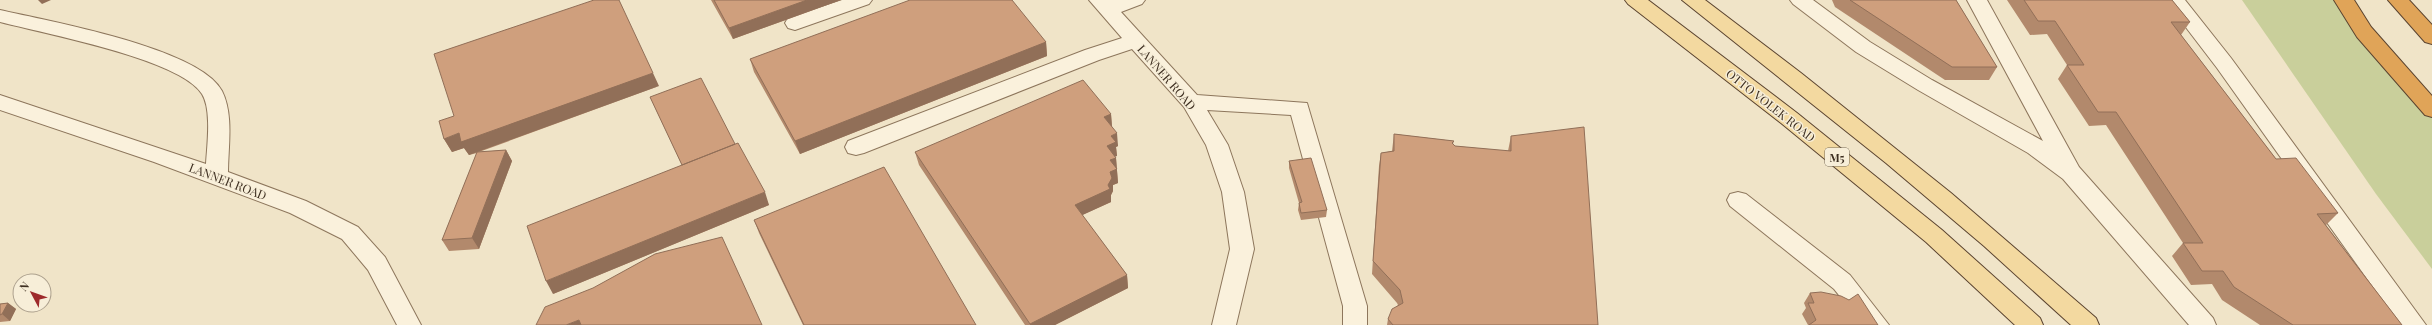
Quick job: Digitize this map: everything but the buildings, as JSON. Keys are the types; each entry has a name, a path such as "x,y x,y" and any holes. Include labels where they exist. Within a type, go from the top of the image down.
{"highway":[{"path":"2344,0 2364,32 2432,110"},
{"path":"2398,0 2432,37"}],"main road":[{"name":"OTTO VOLEK ROAD","path":"1635,0 1789,118 1928,231 2031,325"},
{"path":"1692,0 1899,163 1983,233 2086,325"}],"street":[{"path":"795,23 862,0"},
{"path":"1103,5 1135,0"},
{"path":"1800,0 1863,47 1925,85 2036,147 2071,173 2204,325"},
{"path":"1977,0 2071,173"},
{"path":"2176,0 2224,63 2414,325"},
{"name":"LANNER ROAD","path":"1103,5 1191,102 1217,145 1233,192 1242,249 1224,325"},
{"path":"0,16 148,53 198,76 212,91 217,120 217,177"},
{"path":"856,147 1092,55 1135,41"},
{"name":"LANNER ROAD","path":"0,102 162,156 298,207 350,233 377,264 409,325"},
{"path":"1191,102 1300,108 1355,306 1355,325"},
{"path":"1738,200 1842,282 1877,325"}],"green space":[{"path":"2242,0 2341,0 2432,114 2432,269 2376,194"}]}
